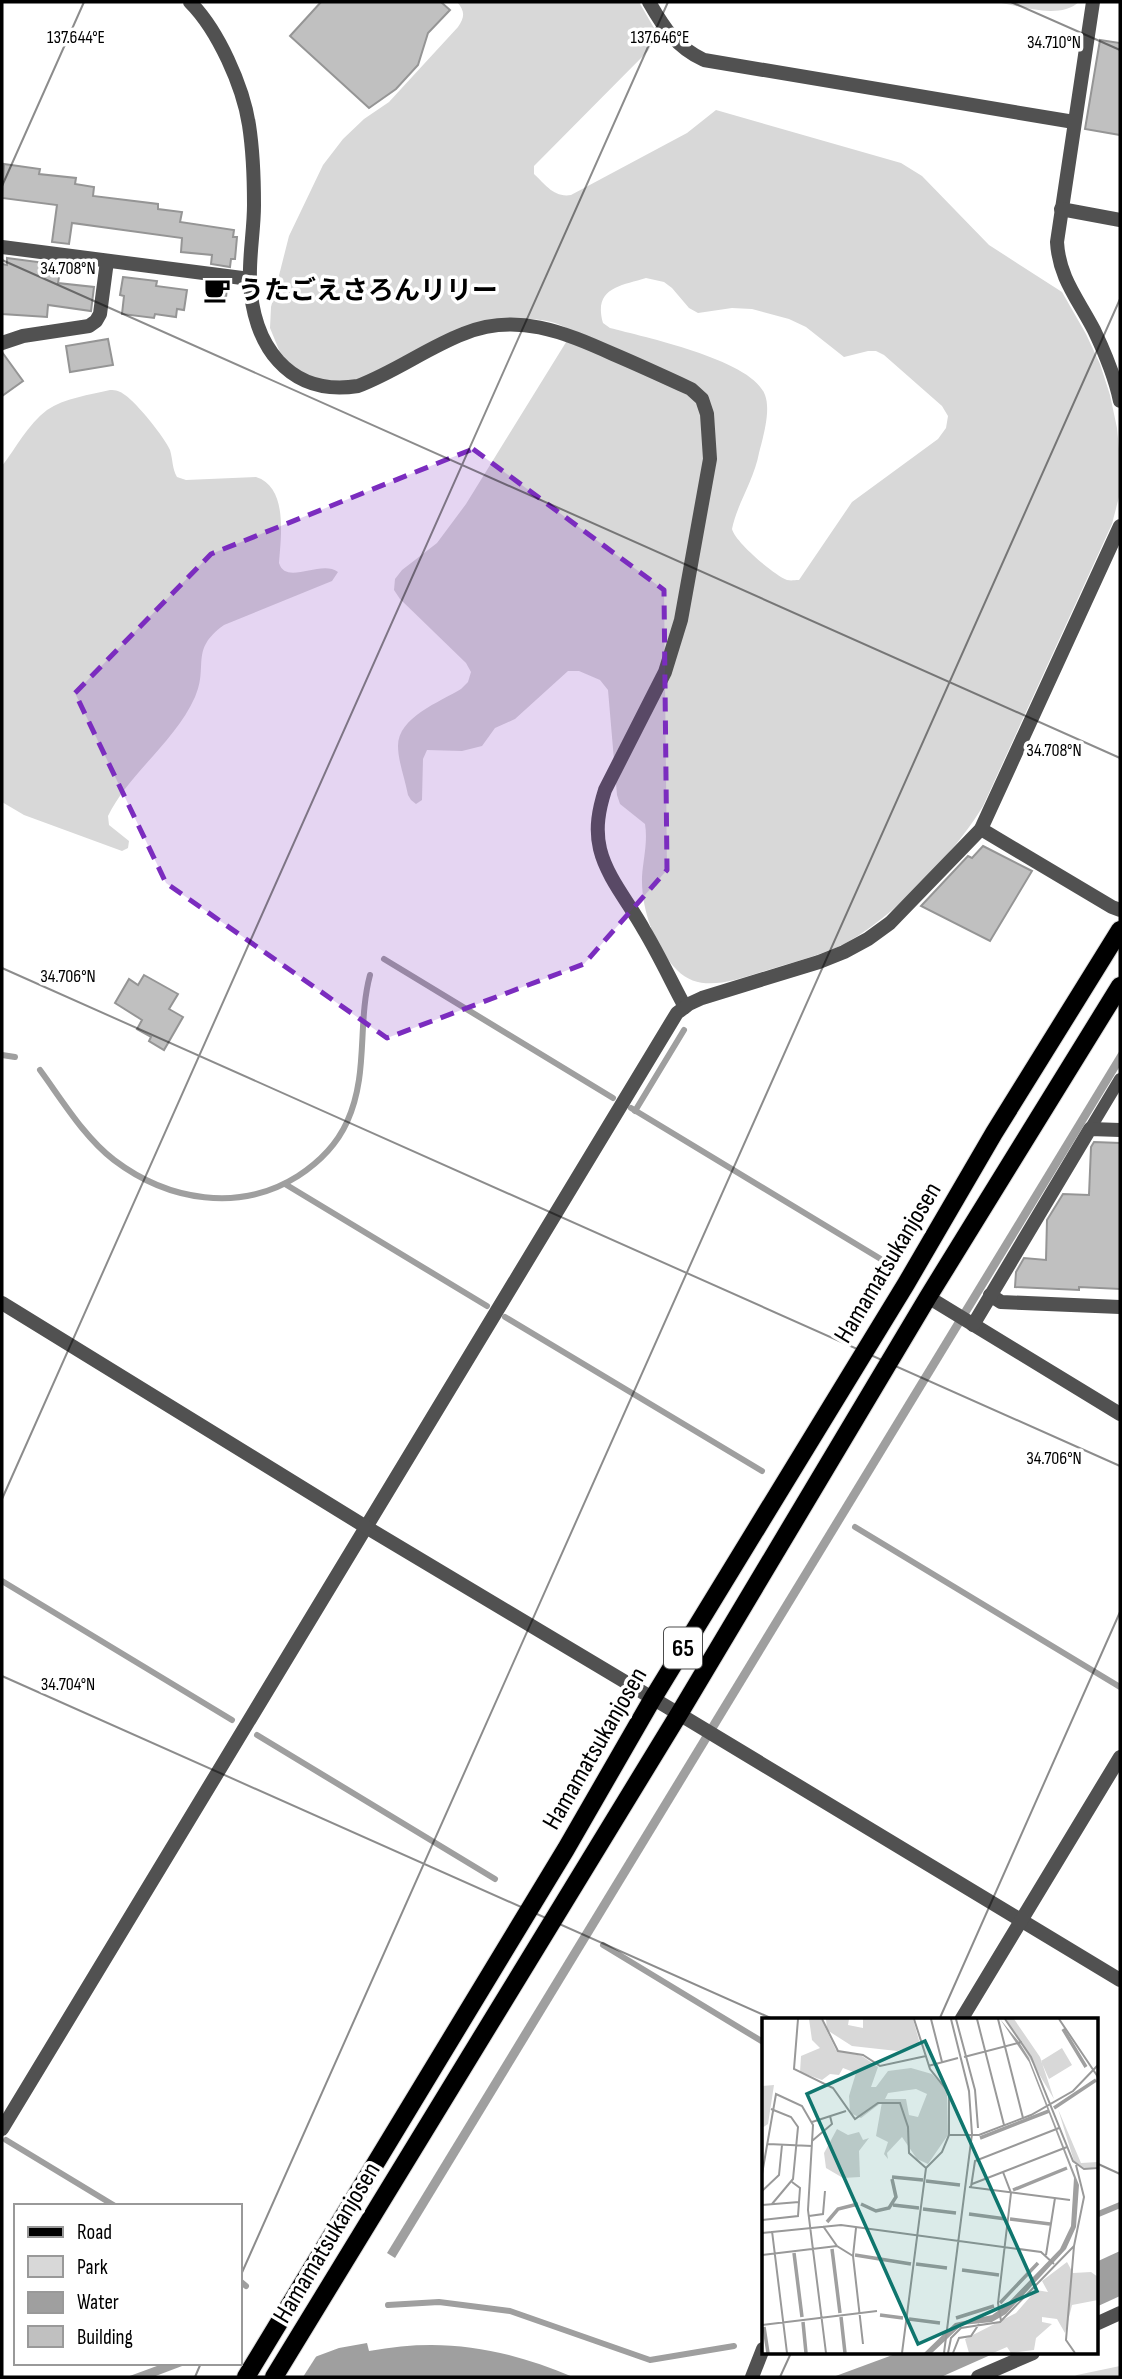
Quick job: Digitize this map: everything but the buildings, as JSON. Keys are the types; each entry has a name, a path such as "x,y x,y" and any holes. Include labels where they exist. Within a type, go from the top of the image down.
{"main road":[{"name":"Hamamatsukanjosen","path":"248,2373 566,1849 653,1698 906,1284 994,1133 1120,930"},
{"name":"Hamamatsukanjosen","path":"274,2377 679,1714 928,1297 1120,986"}],"street":[{"path":"190,2 217,39 246,108 250,128 254,203 250,279 254,312 274,357 287,371 303,381 321,387 339,389 358,386 463,334 506,324 529,324 571,335 691,389 702,399 707,414 710,459 678,633 665,672 605,790 599,808 598,829 600,849 607,867 685,1007"},
{"path":"649,2 677,44 704,60 1074,122"},
{"path":"1093,2 1056,242 1064,278 1093,329 1107,360 1120,401"},
{"path":"1061,209 1120,219"},
{"path":"2,247 250,279"},
{"path":"2,343 23,336 89,326 96,321 100,314 107,261"},
{"path":"2,2129 669,1025 685,1007 702,998 819,962 868,939 890,923 981,829 1120,526"},
{"path":"981,829 1112,907 1120,909"},
{"path":"971,1323 1090,1129 1120,1130"},
{"path":"990,1295 1001,1302 1120,1307"},
{"path":"928,1297 1120,1414"},
{"path":"2,1303 366,1527 1120,1980"},
{"path":"962,2018 1120,1757"},
{"path":"1098,2324 1120,2314"},
{"path":"752,2377 762,2352"},
{"path":"978,2377 1031,2354"}],"lane":[{"path":"1090,1129 1120,1079"}],"highlighted area":[{"path":"473,449 664,590 667,870 584,964 387,1038 166,883 75,693 211,554"}],"green space":[{"path":"457,2 639,2 654,28 656,36 648,51 534,166 534,174 555,192 571,195 687,133 716,110 901,163 922,176 989,245 1062,292 1100,364 1117,428 1120,460 1120,493 1112,524 983,806 956,844 902,902 863,933 823,953 716,983 695,981 686,977 669,961 656,939 644,902 642,877 646,844 645,824 620,804 617,795 608,690 600,680 579,671 568,671 515,719 495,728 482,746 462,751 427,750 423,759 422,800 416,804 408,795 398,752 400,736 412,719 461,689 468,682 471,672 466,663 400,599 394,590 395,579 402,570 437,543 466,504 568,339 568,329 546,321 506,318 356,381 322,382 291,367 279,350 270,328 271,307 289,236 323,165 343,139 364,119 389,102 458,27 463,14","holes":["646,278 664,282 689,308 698,313 732,308 752,309 789,319 806,327 844,357 876,351 942,406 948,416 946,428 938,439 852,502 799,580 787,580 773,572 747,550 732,529 757,463 766,424 767,401 756,382 720,361 671,344 610,328 603,323 602,302 611,290"]},
{"path":"996,2 1079,2 1071,7 1051,11"},
{"path":"110,390 120,392 130,399 157,429 170,450 177,477 186,480 256,477 266,482 278,501 281,527 279,563 283,569 296,573 323,568 338,572 332,581 224,625 213,634 203,651 199,686 186,713 176,729 117,800 108,816 109,825 129,841 128,848 122,851 24,815 2,802 2,466 28,429 47,410 69,400"},
{"path":"1120,2366 1120,2377 1073,2377 1077,2375"}],"water":[{"path":"1120,1050 1120,1066 395,2258 387,2253"},
{"path":"1120,2251 1120,2296 1098,2306 1098,2261"},
{"path":"367,2343 369,2351 423,2345 473,2348 522,2359 573,2377 261,2377 339,2348"},
{"path":"895,2354 993,2354 941,2377 833,2377"},
{"path":"160,2365 185,2365 153,2377 127,2377"}],"pier":[{"path":"319,2352 303,2377 257,2377 260,2374"}],"waterway":[{"path":"384,959 613,1098"},
{"path":"40,1070 74,1118 103,1151 135,1174 181,1193 229,1198 252,1195 276,1188 298,1176 320,1159 343,1130 358,1086 370,975"},
{"path":"635,1111 684,1030"},
{"path":"2,1055 15,1057"},
{"path":"631,1108 889,1264"},
{"path":"285,1184 487,1306"},
{"path":"505,1317 762,1471"},
{"path":"855,1527 1120,1687"},
{"path":"2,1581 232,1720"},
{"path":"257,1735 495,1879"},
{"path":"603,1945 762,2041"},
{"path":"6,2140 112,2204"},
{"path":"1098,2214 1120,2205"},
{"path":"242,2283 246,2286"},
{"path":"388,2305 439,2302 510,2311 650,2360 734,2346"}],"place":[{"name":"うたごえさろんリリー","path":"217,290"}]}
